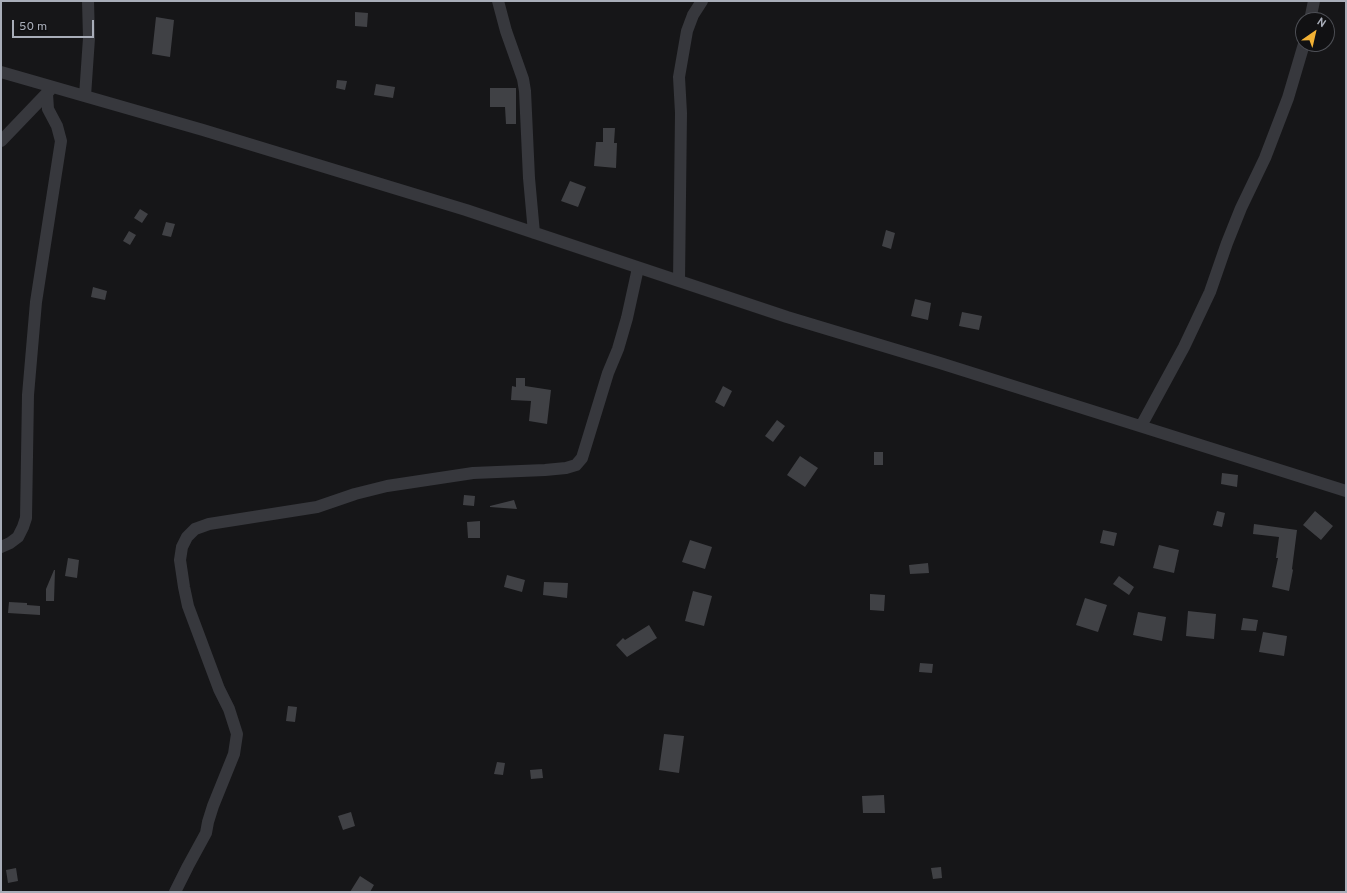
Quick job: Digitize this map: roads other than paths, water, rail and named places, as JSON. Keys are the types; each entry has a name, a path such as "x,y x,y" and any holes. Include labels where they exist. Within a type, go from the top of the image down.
{"street":[{"path":"85,96 89,38 88,1"},
{"path":"498,1 506,31 523,79 534,233"},
{"path":"679,281 681,113 679,77 687,31 693,15 702,1"},
{"path":"1312,12 1314,1"},
{"path":"1141,426 1184,347 1210,292 1226,243 1265,158 1283,112 1302,52"},
{"path":"1,72 50,90 85,96 328,168 534,233 787,317 940,363 1346,491"},
{"path":"1,141 50,90"},
{"path":"1,547 10,543 18,536 26,518 28,395 36,302 61,141 57,126 48,109 50,90"},
{"path":"175,892 206,833 213,806 234,754 237,734 229,709 219,689 188,606 180,560 182,547 187,537 195,529 209,524 317,507 355,494 386,486 473,473 545,470 566,468 576,465 584,454 608,373 618,349 627,318 638,268"}]}
